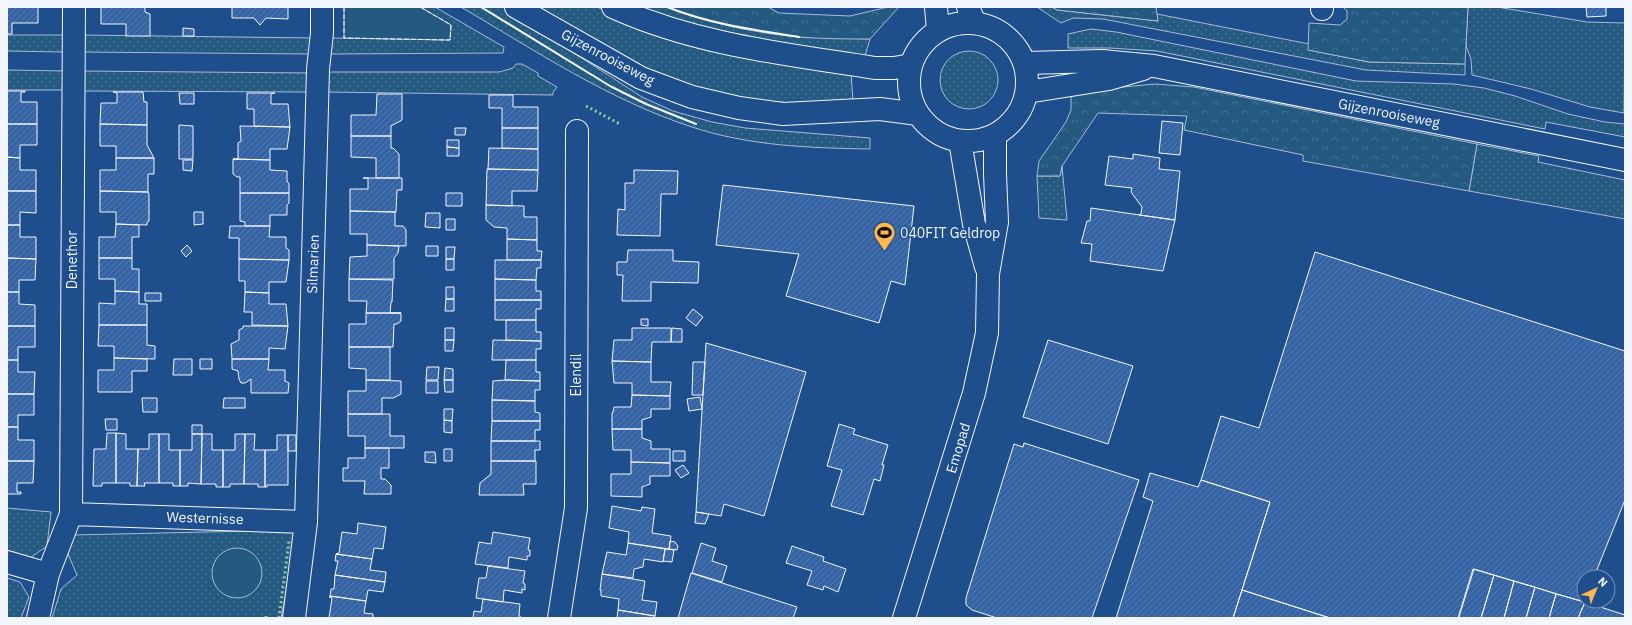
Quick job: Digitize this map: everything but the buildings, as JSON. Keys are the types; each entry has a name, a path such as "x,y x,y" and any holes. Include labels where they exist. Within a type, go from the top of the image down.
{"main road":[{"name":"Denethor","path":"70,514 74,7"},
{"name":"Silmarien","path":"306,522 318,69 322,33 322,7"},
{"name":"Gijzenrooiseweg","path":"516,7 641,78 692,97 739,108 783,114 880,109 918,114"},
{"path":"613,7 639,18 688,35 748,48 875,68 894,68 911,64"},
{"path":"936,7 938,30"},
{"path":"971,14 999,31 1014,45 1025,63 1028,82 1027,92 1020,112 1006,128 995,135 979,141 960,141 936,132 918,114 911,99 909,89 908,79 911,64 918,49 926,39 938,30 971,14"},
{"name":"Gijzenrooiseweg","path":"1025,63 1102,61 1154,66 1625,160"},
{"name":"Gijzenrooiseweg","path":"1027,92 1109,79 1154,66"},
{"name":"Elendil","path":"559,618 576,508 577,131"},
{"name":"Emopad","path":"904,618 974,393 987,333 988,274 997,222 995,135"},
{"name":"Emopad","path":"960,141 974,224 988,274"},
{"name":"Westernisse","path":"70,514 306,522"},
{"path":"38,618 48,574 70,514"},
{"path":"294,618 306,522"},
{"path":"7,562 48,574"}],"green space":[{"path":"344,7 420,7 451,25 450,40 344,38"},
{"path":"420,7 435,7 504,47 503,53 328,54 331,38 450,40 451,25"},
{"path":"461,7 503,7 642,97 673,111 712,122 745,128 870,138 870,149 780,145 736,138 692,127 661,116 602,89"},
{"path":"532,7 597,7 623,19 851,72 853,102 809,104 747,100 679,85 637,67"},
{"path":"633,7 667,7 691,16 733,27 799,37 870,39 865,56 740,38"},
{"path":"667,7 768,7 779,13 850,16 888,7 899,7 870,39 834,39 808,38 765,33 715,22"},
{"path":"1037,7 1052,7 1057,10 1158,21 1157,14 1309,44 1309,50 1369,62 1465,64 1465,75 1366,70 1103,19 1073,18 1061,23"},
{"path":"1052,7 1156,7 1158,21 1057,10"},
{"path":"1343,7 1468,7 1465,64 1369,62 1308,50 1309,23 1340,25 1347,19 1347,11"},
{"path":"1468,7 1497,7 1587,22 1625,23 1624,113 1590,107 1531,89 1472,75 1471,59 1466,46"},
{"path":"1091,29 1116,32 1356,81 1454,84 1484,88 1515,96 1568,114 1605,122 1625,124 1625,137 1546,122 1545,129 1157,51 1110,48 1068,48 1068,34"},
{"path":"7,35 64,35 64,52 7,51"},
{"path":"81,35 314,38 313,54 80,52"},
{"path":"969,51 985,56 993,64 998,80 993,96 985,104 969,109 953,104 945,96 940,80 945,64 953,56"},
{"path":"516,64 522,64 538,73 538,76 557,87 553,92 553,95 324,92 326,72 499,72 513,68"},
{"path":"7,70 65,71 65,90 7,90"},
{"path":"81,71 310,73 308,92 80,91"},
{"path":"1155,84 1194,87 1477,144 1469,191 1303,161 1303,155 1184,130 1187,116 1098,113 1062,166 1060,176 1037,176 1039,161 1066,122 1071,110 1071,94"},
{"path":"1477,144 1539,156 1538,162 1625,180 1625,219 1469,191"},
{"path":"1062,166 1067,220 1039,218 1037,176 1060,176"},
{"path":"7,508 51,512 47,546 30,558 7,550"},
{"path":"296,530 294,553 281,618 52,618 61,589 77,575 68,554 72,535"},
{"path":"232,548 242,548 255,555 262,568 262,578 255,591 242,598 232,598 223,594 216,587 212,578 212,568 216,559 223,552"},
{"path":"7,578 20,582 29,597 21,618 7,618"}],"hedge":[{"path":"586,106 620,124"},
{"path":"279,618 289,541"}],"fence":[{"path":"344,7 344,38 450,40 451,25 420,7"}],"wall":[{"path":"481,7 610,86 646,104 696,124"},
{"path":"667,7 716,22 799,37"}],"place":[{"name":"040FIT Geldrop","path":"884,252"}]}
